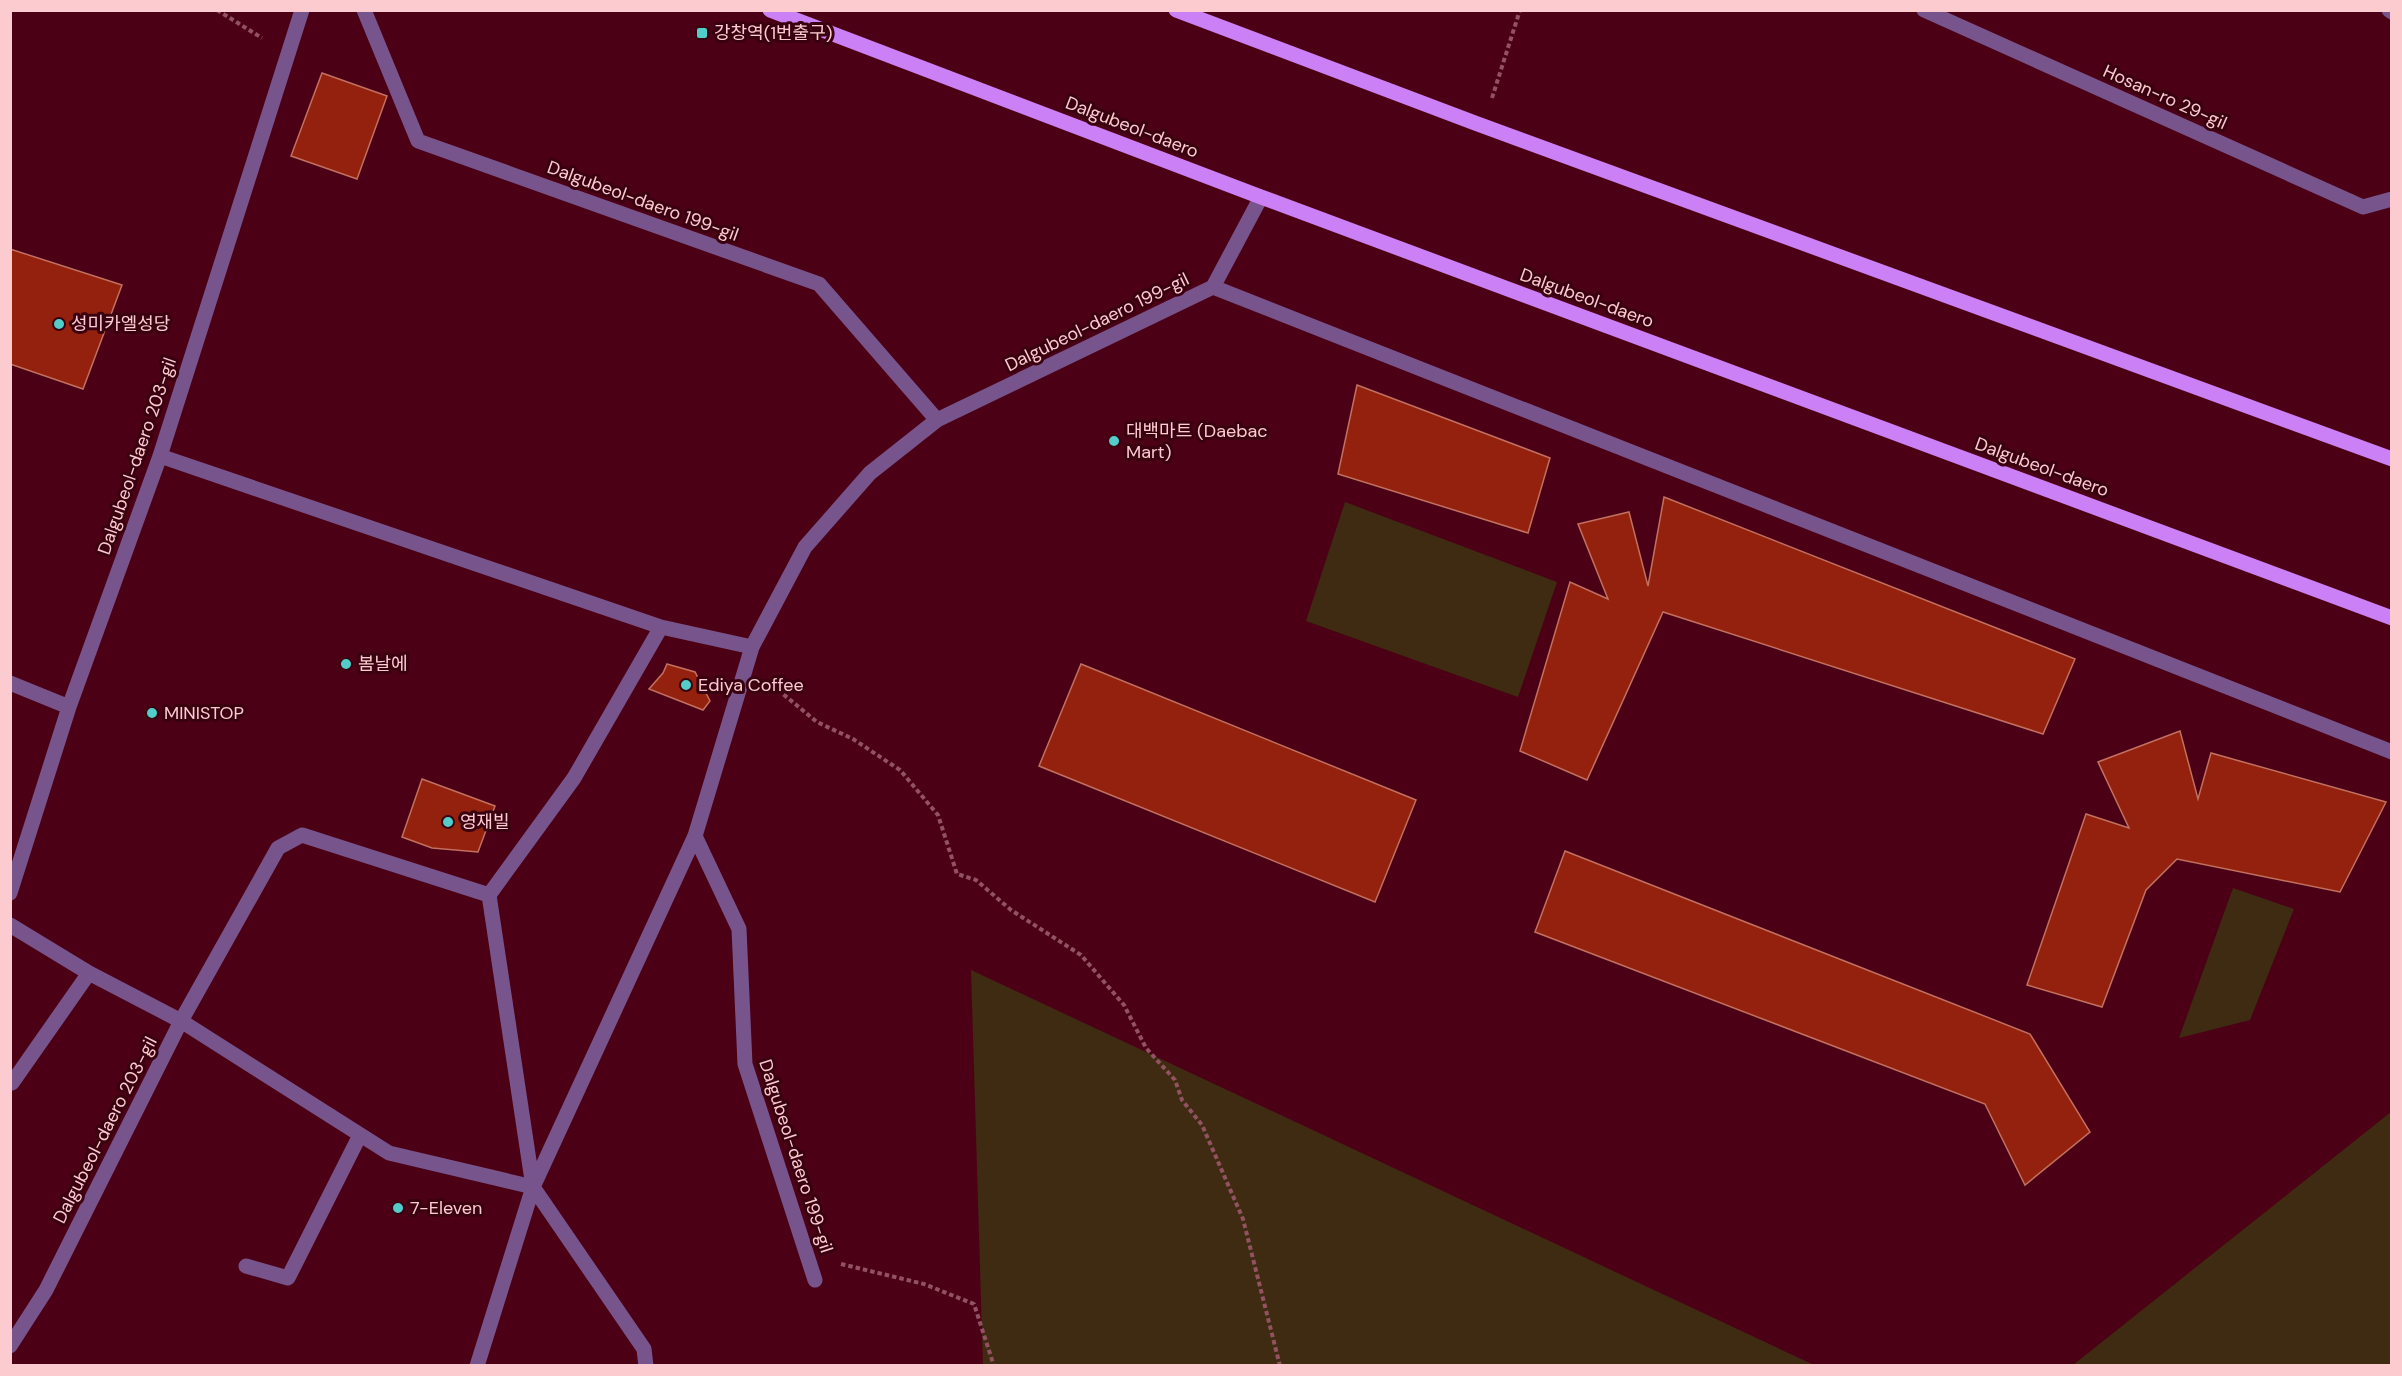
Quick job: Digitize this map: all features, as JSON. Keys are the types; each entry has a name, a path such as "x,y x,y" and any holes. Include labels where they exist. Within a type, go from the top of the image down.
{"main road":[{"name":"Dalgubeol-daero","path":"770,10 1261,197 2391,618"},
{"path":"1176,10 1483,126 2391,459"}],"street":[{"name":"Dalgubeol-daero 203-gil","path":"10,892 69,707 160,456 302,10"},
{"name":"Dalgubeol-daero 199-gil","path":"364,10 418,141 819,284 938,420"},
{"name":"Hosan-ro 29-gil","path":"1924,10 2363,207 2391,199"},
{"name":"Dalgubeol-daero 199-gil","path":"477,1365 533,1187 695,836 752,647 805,547 870,473 938,420 1213,287 1261,197"},
{"path":"1213,287 2391,753"},
{"path":"160,456 661,627 752,647"},
{"path":"181,1021 278,848 302,835 489,895 574,778 661,627"},
{"path":"10,683 69,707"},
{"name":"Dalgubeol-daero 199-gil","path":"695,836 739,929 745,1064 815,1280"},
{"name":"Dalgubeol-daero 199-gil","path":"489,895 533,1187 644,1349 646,1365"},
{"path":"10,925 89,973 181,1021 389,1153 533,1187"},
{"path":"12,1083 89,973"},
{"name":"Dalgubeol-daero 203-gil","path":"10,1346 46,1290 181,1021"},
{"path":"246,1266 288,1278 360,1135"}],"path":[{"path":"217,10 287,53"},
{"path":"1483,126 1520,10"},
{"path":"746,667 817,722 853,739 900,770 938,814 957,874 976,880 1011,909 1081,955 1124,1005 1146,1048 1175,1080 1182,1100 1202,1125 1239,1209 1273,1329 1280,1365"},
{"path":"815,1280 828,1261 924,1284 974,1305 994,1365"}],"shaded area":[{"path":"1345,502 1557,582 1518,697 1306,621"},
{"path":"2233,888 2294,909 2250,1020 2179,1038"},
{"path":"971,970 1814,1365 983,1365"},
{"path":"2391,1112 2391,1365 2073,1365"}],"building":[{"path":"322,73 387,96 357,179 291,156"},
{"name":"성미카엘성당","path":"10,249 122,285 83,389 10,364"},
{"path":"1357,385 1550,458 1528,533 1338,474"},
{"path":"1664,497 2075,659 2043,734 1663,612 1587,780 1520,751 1570,582 1608,599 1578,524 1629,512 1648,586"},
{"path":"667,664 695,672 710,701 703,710 649,689 663,673"},
{"path":"1081,664 1416,800 1375,902 1039,766"},
{"path":"2180,731 2198,799 2211,753 2386,802 2340,892 2177,859 2146,890 2102,1007 2027,985 2086,814 2129,828 2098,762"},
{"name":"영재빌","path":"422,779 495,806 478,852 432,848 402,837"},
{"path":"1565,851 2030,1034 2090,1132 2025,1185 1985,1104 1535,932"}],"place":[{"name":"강창역(1번출구)","path":"702,33"},
{"name":"성미카엘성당","path":"59,324"},
{"name":"대백마트 (Daebac Mart)","path":"1114,441"},
{"name":"봄날에","path":"346,664"},
{"name":"Ediya Coffee","path":"686,685"},
{"name":"MINISTOP","path":"152,713"},
{"name":"영재빌","path":"448,822"},
{"name":"7-Eleven","path":"398,1208"}]}
